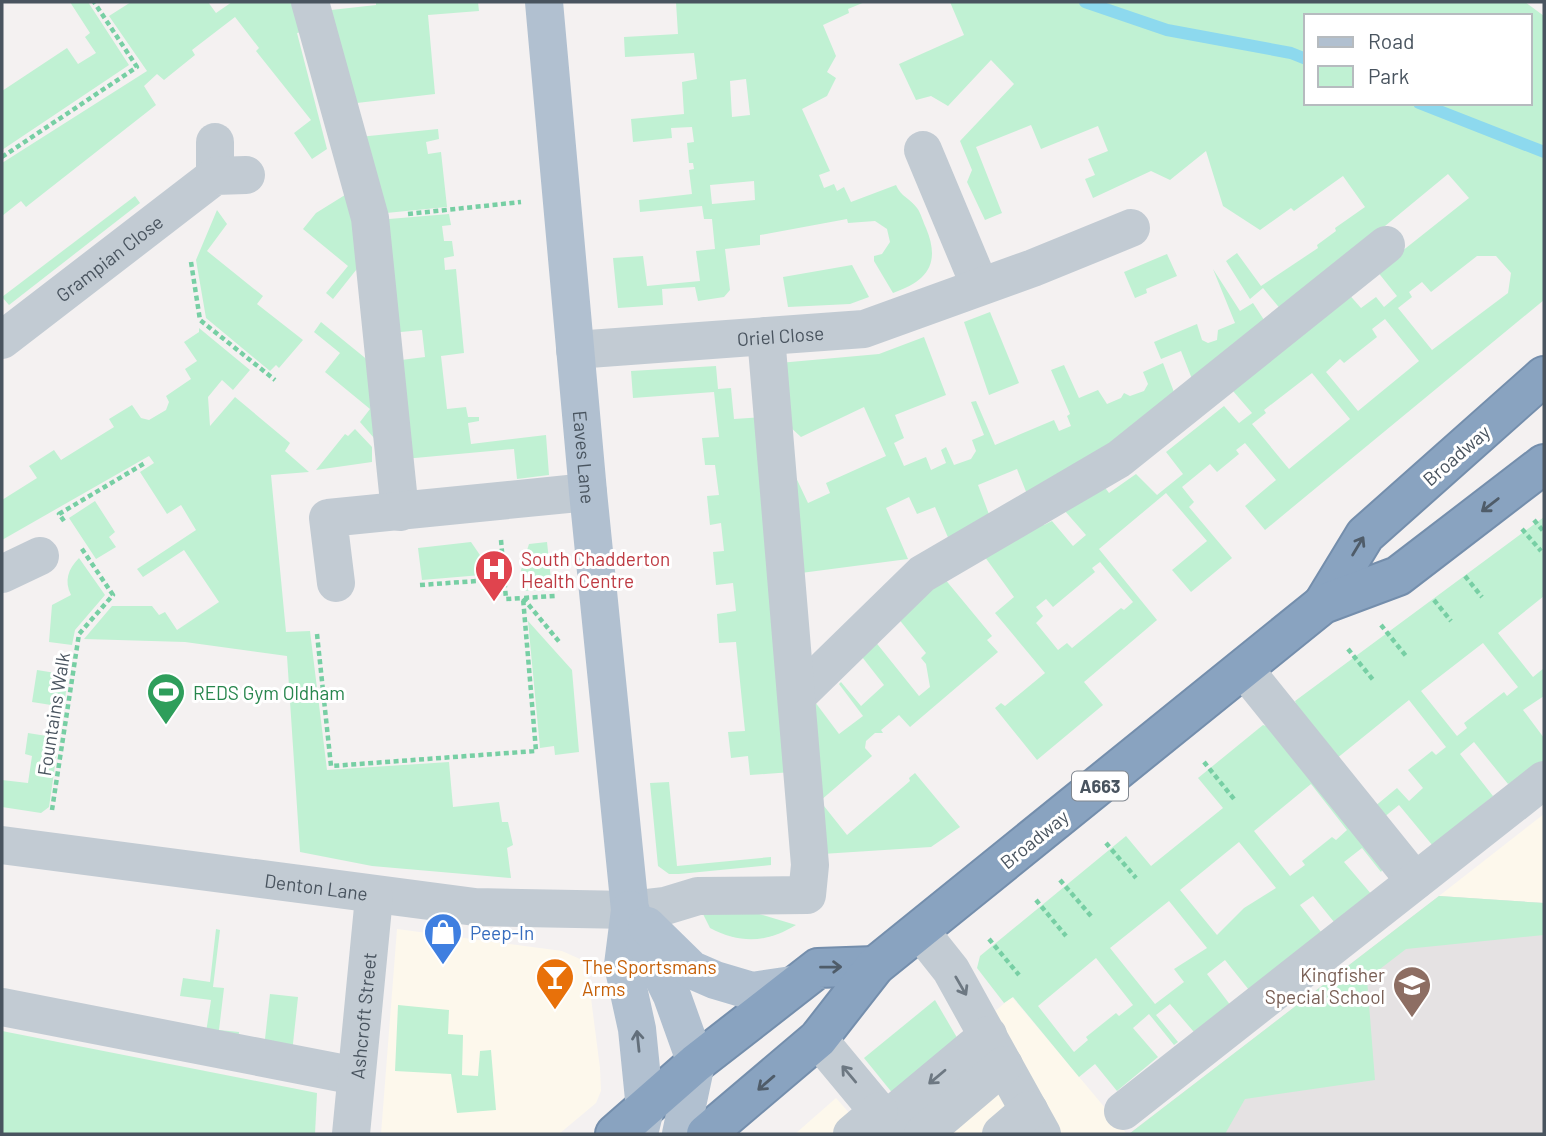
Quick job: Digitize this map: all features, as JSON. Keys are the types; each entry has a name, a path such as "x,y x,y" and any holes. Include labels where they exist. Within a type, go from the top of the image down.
{"highway":[{"name":"Broadway","path":"706,1134 818,1039 875,966 1323,604 1365,535 1544,376"},
{"name":"Broadway","path":"1323,604 1398,576 1544,464"},
{"path":"615,1134 642,1121 696,1063 792,985 818,968 875,966"}],"main road":[{"name":"Eaves Lane","path":"544,2 588,492 630,910 623,965 637,1029 642,1121"},
{"name":"Eaves Lane","path":"630,910 672,996 696,1063"},
{"path":"630,910 692,970 752,991 792,985"},
{"path":"681,1134 696,1063"}],"street":[{"path":"310,2 370,218 400,512"},
{"path":"923,150 979,284"},
{"name":"Grampian Close","path":"2,340 226,164"},
{"name":"Oriel Close","path":"575,349 864,329 979,284 1032,268 1131,228"},
{"path":"798,695 922,574 1118,459 1386,245"},
{"path":"766,336 798,695"},
{"path":"335,583 328,518 588,492"},
{"path":"2,574 40,556"},
{"path":"1244,670 1415,881"},
{"name":"Denton Lane","path":"2,845 374,897 475,907 630,910 665,906 698,896 807,895 810,865 798,695"},
{"path":"1123,1111 1544,780"},
{"name":"Ashcroft Street","path":"351,1134 374,897"},
{"path":"920,931 951,970 996,1050 1024,1126"},
{"path":"2,1007 356,1076"},
{"path":"818,1039 879,1125 996,1050"},
{"path":"923,1134 996,1050"}],"path":[{"path":"2,157 136,67 94,2"},
{"path":"370,218 532,201"},
{"path":"191,262 200,320 275,380"},
{"path":"67,526 59,514 145,463"},
{"path":"1532,516 1544,532"},
{"path":"1520,525 1541,551"},
{"name":"Fountains Walk","path":"51,821 79,634 113,595 75,537"},
{"path":"501,538 506,599 555,596 554,584"},
{"path":"1458,568 1482,597"},
{"path":"420,585 505,579"},
{"path":"1427,591 1451,621"},
{"path":"317,634 331,766 536,751 523,598"},
{"path":"523,598 566,650"},
{"path":"1381,625 1406,656"},
{"path":"1348,649 1374,681"},
{"path":"1203,762 1234,799"},
{"path":"1106,843 1136,878"},
{"path":"1060,880 1091,916"},
{"path":"1036,901 1066,936"},
{"path":"989,939 1019,975"}],"shaded area":[{"path":"1544,814 1544,903 1439,896"},
{"name":"Kingfisher Special School","path":"1439,896 1544,903 1544,1134 1129,1134"},
{"path":"397,929 562,951 580,959 588,975 600,1068 601,1091 596,1103 559,1134 381,1134"},
{"path":"1012,997 1127,1134 795,1134 836,1098 859,1124"}],"green space":[{"path":"70,2 88,2 129,65 2,150 2,91 67,48 78,64 96,53 85,37 90,33"},
{"path":"131,2 208,2 216,13 232,2 301,2 307,31 297,33 327,149 312,159 294,133 311,120 256,51 259,48 235,17 192,50 195,55 164,80 157,74 144,86 156,105 26,207 21,201 2,216 2,163 147,71 109,16"},
{"path":"376,2 478,2 479,11 428,15 435,94 348,104 322,11 376,5"},
{"path":"676,2 865,2 823,25 836,56 827,72 836,78 827,96 802,109 830,171 819,175 824,188 834,184 837,191 844,187 851,202 896,185 920,212 932,252 928,270 922,277 893,293 874,261 874,256 882,254 890,242 887,229 875,221 848,223 847,219 760,235 760,245 725,249 730,290 724,297 698,301 695,287 662,289 663,305 618,308 613,258 643,256 647,286 700,281 696,251 715,249 712,219 704,219 702,206 640,212 639,200 692,194 689,170 694,169 693,163 689,163 687,143 694,142 692,127 671,128 672,138 633,142 631,119 684,114 682,82 697,79 694,53 625,57 624,37 678,34","holes":["746,79 750,115 732,117 730,81","754,181 755,200 712,204 710,185"]},
{"path":"950,2 1525,2 1544,16 1544,300 1265,530 1245,506 1276,480 1245,443 1236,450 1239,454 1217,472 1210,464 1182,487 1194,502 1189,507 1232,558 1191,592 1172,570 1207,541 1166,493 1099,549 1157,620 1084,682 1103,705 1037,760 995,708 1001,703 1005,706 1045,673 995,613 1014,597 982,553 1037,522 1044,525 1052,521 1073,546 1086,535 1064,510 1103,485 1109,493 1136,474 1157,495 1183,474 1166,452 1224,406 1239,423 1252,413 1233,391 1346,291 1361,308 1376,297 1384,307 1397,296 1377,271 1469,198 1448,174 1282,311 1263,288 1250,299 1226,261 1237,253 1261,286 1318,248 1317,245 1336,231 1335,228 1365,207 1343,176 1294,211 1291,208 1260,230 1223,206 1206,151 1170,180 1151,171 1093,198 1085,179 1095,175 1088,159 1108,151 1098,126 1041,149 1031,125 976,147 1002,213 985,220 967,182 972,170 960,141 1014,84 991,60 948,106 931,96 916,100 899,64 964,35","holes":["1477,256 1496,256 1511,273 1508,293 1432,350 1398,308 1412,297 1409,292 1422,282 1431,292","1385,319 1419,361 1358,411 1326,372 1340,359 1344,363 1377,337 1372,329","1312,373 1350,419 1289,469 1252,424 1266,413 1264,410","1100,562 1133,602 1124,610 1121,608 1072,648 1067,643 1058,650 1036,623 1043,616 1036,607 1046,599 1053,607 1095,572 1092,568"]},
{"path":"438,129 439,139 426,142 428,154 441,152 447,207 376,214 359,137"},
{"path":"353,190 364,260 333,299 326,293 348,266 303,229 316,213"},
{"path":"135,196 140,203 9,305 2,297"},
{"path":"217,210 227,224 207,251 263,296 257,304 303,340 279,368 276,365 270,371 206,318 196,260"},
{"path":"449,214 451,225 442,226 444,241 452,241 454,256 444,258 445,270 456,269 464,353 441,356 447,409 466,407 468,417 479,417 479,421 468,423 471,444 546,435 549,475 517,479 514,449 404,459 393,361 425,357 422,330 390,333 377,220"},
{"path":"1167,254 1177,276 1146,289 1147,293 1135,298 1124,272"},
{"path":"852,265 869,297 850,304 788,307 783,277"},
{"path":"1213,269 1240,311 1253,303 1266,323 1194,384 1181,351 1161,359 1154,342 1197,324 1202,340 1208,343 1217,340 1218,330 1235,323"},
{"path":"990,312 1019,383 989,395 964,322"},
{"path":"321,322 375,366 374,438 360,422 370,409 325,372 340,353 314,332"},
{"path":"199,328 250,370 233,390 222,380 208,397 210,426 235,397 290,443 285,451 309,472 271,475 286,632 310,631 327,770 449,762 453,807 499,802 502,822 508,822 513,845 507,848 511,878 372,866 300,852 287,656 185,642 84,639 112,606 152,606 159,615 165,612 177,630 219,602 184,550 143,577 137,569 196,530 181,505 167,514 140,472 154,463 149,456 2,540 2,500 37,478 29,466 54,450 61,460 114,427 109,419 132,405 141,418 149,420 166,410 169,402 166,396 191,379 185,369 197,361 184,342 199,332"},
{"path":"924,337 946,395 895,415 904,438 894,443 904,466 926,457 931,470 946,463 941,450 946,447 954,465 971,459 976,451 972,440 984,435 971,402 976,401 995,445 1054,420 1059,431 1071,426 1067,416 1070,414 1051,370 1064,365 1079,398 1098,390 1107,404 1121,398 1124,393 1130,396 1144,391 1148,384 1143,372 1163,363 1177,400 1029,499 1017,469 978,485 990,517 950,542 935,507 917,514 909,497 886,508 908,559 801,573 791,467 808,503 830,493 826,483 886,456 864,407 801,437 788,425 779,363 879,354"},
{"path":"716,366 718,389 731,388 734,419 765,417 792,772 750,775 748,756 731,758 728,732 745,731 736,642 719,643 717,614 736,611 733,583 716,585 713,552 724,551 721,523 710,525 707,496 719,495 715,465 705,465 702,438 719,437 714,392 633,398 631,371"},
{"path":"355,429 372,447 372,462 316,470 345,434 348,436"},
{"path":"95,501 115,532 109,537 116,547 96,559 69,518"},
{"path":"1544,517 1544,596 1498,633 1533,677 1544,668 1544,696 1523,710 1544,738 1544,765 1508,784 1474,742 1460,754 1493,796 1433,846 1399,805 1383,818 1374,807 1397,788 1409,801 1423,788 1408,770 1432,751 1436,755 1446,747 1409,700 1336,759 1300,714 1295,701","holes":["1483,643 1518,687 1507,696 1504,692 1464,723 1467,728 1457,736 1421,691"]},
{"path":"471,542 493,574 422,580 418,548"},
{"path":"547,542 552,589 524,591 521,570 529,544"},
{"path":"79,558 105,595 75,630 72,645 49,642 52,605 71,595 68,575"},
{"path":"944,578 992,636 987,640 998,652 910,727 899,715 881,730 883,733 875,733 866,741 865,748 872,756 820,801 847,835 910,781 909,778 915,773 960,827 931,847 822,854 810,706 815,702 839,734 863,716 839,684 841,682 861,706 884,685 859,653 869,640 874,640 919,696 930,687 926,664 921,658 926,653 898,618"},
{"path":"528,621 572,670 579,752 555,755 554,746 540,748"},
{"path":"37,670 68,675 64,707 32,702"},
{"path":"1263,725 1278,730 1385,865 1381,872 1362,848 1344,862 1372,895 1334,922 1313,896 1300,905 1321,932 1253,995 1225,960 1207,974 1234,1010 1199,1038 1170,1004 1156,1015 1178,1042 1174,1045 1149,1014 1133,1028 1158,1057 1117,1091 1095,1064 1079,1077 1013,997 1004,1003 977,968 980,956 1126,836 1151,866 1223,808 1198,778","holes":["1311,784 1347,830 1336,840 1332,837 1302,861 1305,865 1290,876 1254,831","1239,842 1276,888 1244,908 1217,935 1180,890","1169,901 1207,948 1174,969 1184,982 1155,1004 1110,948","1096,958 1133,1005 1119,1016 1116,1013 1086,1037 1088,1040 1074,1052 1038,1006"]},
{"path":"28,733 59,738 49,807 41,813 2,807 2,780 28,783 32,756 25,754"},
{"path":"669,782 677,866 771,857 771,865 679,874 669,874 658,866 650,783"},
{"path":"1439,896 1544,903 1544,935 1406,949 1367,979 1375,1080 1245,1099 1225,1134 1129,1134"},
{"path":"749,911 796,925 764,938 743,939 710,928 703,914"},
{"path":"216,929 220,930 213,987 224,988 219,1030 239,1032 238,1045 205,1039 211,1000 180,996 183,978 210,982"},
{"path":"270,994 298,997 292,1053 264,1048"},
{"path":"935,1000 959,1041 894,1095 864,1058"},
{"path":"398,1005 449,1010 448,1034 463,1035 462,1075 478,1076 480,1051 491,1050 496,1110 457,1113 451,1074 395,1071"},
{"path":"2,1031 317,1093 315,1134 2,1134"}],"waterway":[{"path":"1085,2 1167,30 1291,53 1304,58"},
{"path":"1424,105 1544,152"}],"place":[{"name":"South Chadderton Health Centre","path":"494,603"},
{"name":"REDS Gym Oldham","path":"166,726"},
{"name":"Peep-In","path":"443,966"},
{"name":"The Sportsmans Arms","path":"555,1011"},
{"name":"Kingfisher Special School","path":"1412,1019"}]}
